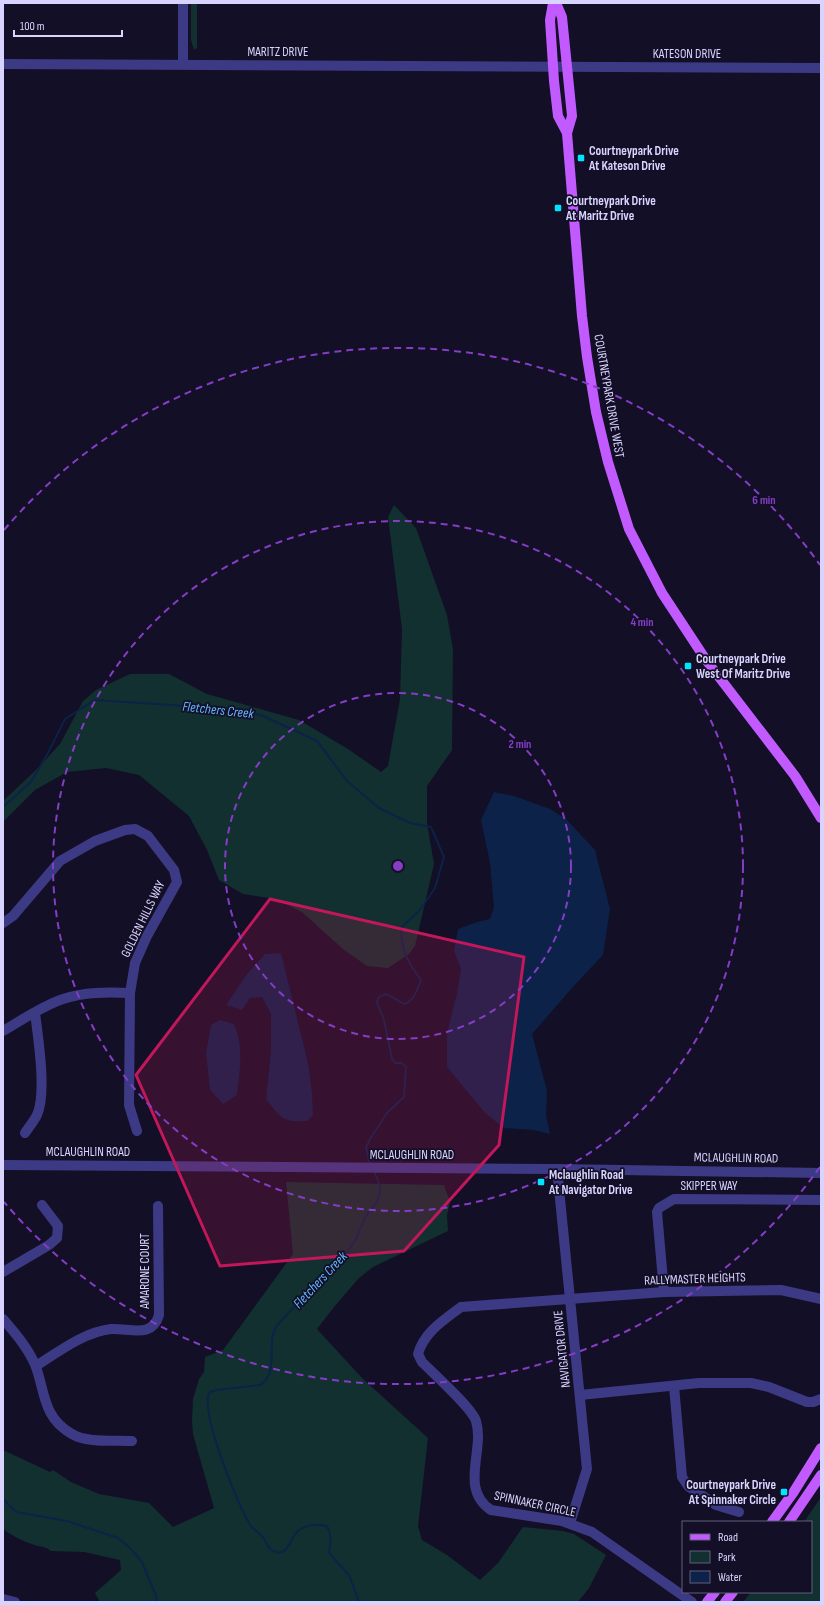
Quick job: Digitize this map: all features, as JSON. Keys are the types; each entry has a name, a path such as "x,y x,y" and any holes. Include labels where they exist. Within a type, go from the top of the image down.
{"main road":[{"name":"COURTNEYPARK DRIVE WEST","path":"555,3 550,20 552,66 558,116 567,133"},
{"name":"COURTNEYPARK DRIVE WEST","path":"555,3 562,17 572,116 567,133 582,316 587,357 596,412 608,462 629,529 662,592 706,660 795,776 821,818"},
{"path":"773,1521 793,1493 821,1448"},
{"path":"790,1521 821,1475"},
{"path":"707,1602 714,1593"},
{"path":"725,1602 732,1593"}],"street":[{"path":"183,3 183,64"},
{"name":"MARITZ DRIVE","path":"3,64 552,66"},
{"name":"KATESON DRIVE","path":"552,66 821,68"},
{"name":"GOLDEN HILLS WAY","path":"3,923 13,916 60,861 95,841 125,830 135,829 148,836 174,870 176,882 147,936 135,963 130,993 129,1105 137,1131"},
{"path":"3,1031 62,999 80,994 106,992 130,993"},
{"path":"25,1133 37,1115 41,1094 40,1048 35,1013"},
{"name":"MCLAUGHLIN ROAD","path":"3,1165 557,1169 821,1173"},
{"name":"NAVIGATOR DRIVE","path":"557,1169 587,1469 570,1523"},
{"name":"SKIPPER WAY","path":"664,1292 657,1212 659,1208 674,1199 821,1200"},
{"path":"3,1272 49,1245 57,1238 58,1226 42,1205"},
{"name":"AMARONE COURT","path":"36,1366 76,1341 92,1334 110,1330 144,1331 152,1328 156,1323 158,1315 158,1206"},
{"name":"RALLYMASTER HEIGHTS","path":"570,1300 664,1292 781,1290 821,1299"},
{"name":"SPINNAKER CIRCLE","path":"570,1300 461,1307 436,1326 421,1343 418,1354 422,1362 467,1408 476,1420 478,1431 475,1482 478,1496 483,1505 491,1510 570,1523 592,1532 692,1602"},
{"path":"3,1319 25,1346 36,1366 46,1407 58,1423 72,1435 90,1439 132,1441"},
{"path":"580,1395 699,1383 751,1383 769,1387 807,1402 813,1402 821,1399"},
{"path":"674,1386 682,1477 688,1486 716,1505 739,1512"},
{"path":"3,1599 15,1602"}],"highlighted area":[{"path":"270,899 524,957 499,1145 404,1251 220,1266 136,1075"}],"green space":[{"path":"191,3 197,3 197,48 194,50 191,40"},
{"path":"394,505 416,528 447,615 453,649 452,750 427,786 427,823 434,864 415,946 409,954 388,968 367,966 344,950 302,912 276,899 243,894 219,880 207,850 189,816 139,775 106,768 67,772 35,790 3,822 3,801 37,769 60,744 83,701 96,690 130,674 169,674 207,694 299,720 348,749 381,772 388,766 400,699 402,629 388,517"},
{"path":"286,1182 444,1185 450,1202 447,1215 448,1231 373,1267 359,1278 317,1329 362,1378 428,1438 418,1526 422,1540 447,1555 480,1580 498,1563 523,1527 563,1531 574,1534 606,1555 589,1588 578,1602 100,1602 95,1593 121,1570 120,1560 84,1552 51,1551 47,1548 21,1540 3,1529 3,1450 50,1472 53,1470 71,1482 99,1494 149,1503 173,1527 214,1508 193,1434 193,1399 199,1379 204,1372 205,1357 223,1350 293,1254"},
{"path":"821,1497 821,1602 743,1602 750,1593 812,1593 812,1521 805,1521"}],"water":[{"path":"494,792 514,796 550,809 566,819 595,850 610,909 603,955 532,1034 547,1091 546,1116 550,1134 534,1130 504,1128 484,1112 447,1067 447,1033 457,993 461,969 454,951 458,929 490,919 494,907 490,863 481,820"},
{"path":"281,953 308,1063 313,1115 307,1121 292,1121 283,1118 266,1099 271,1050 271,1014 262,997 250,998 242,1010 226,1005 247,974 265,954"},
{"path":"220,1020 234,1024 240,1050 237,1095 223,1104 210,1090 206,1053 211,1025"}],"waterway":[{"name":"Fletchers Creek","path":"3,807 31,782 65,719 95,700 173,705 261,715 317,741 347,781 379,808 410,823 431,827 444,857 435,888 420,910 401,928 406,956 421,980 413,997 405,1004 385,994 378,998 377,1003 384,1020 392,1059 395,1063 401,1063 406,1066 404,1097 387,1113 370,1139 366,1148 370,1164"},
{"name":"Fletchers Creek","path":"359,1602 349,1575 329,1553 331,1539 327,1526 315,1525 302,1528 296,1533 287,1548 277,1553 270,1549 263,1537 251,1526 238,1500 222,1459 210,1417 208,1402 210,1392 260,1385 265,1381 271,1369 272,1340 276,1327 344,1256 356,1239 365,1218 377,1202 380,1195 380,1188 374,1171"},
{"path":"3,1499 16,1512 67,1521 118,1538 130,1548 142,1562 157,1602"}],"place":[{"name":"Courtneypark Drive At Kateson Drive","path":"581,158"},
{"name":"Courtneypark Drive At Maritz Drive","path":"558,208"},
{"name":"Courtneypark Drive West Of Maritz Drive","path":"688,666"},
{"name":"Mclaughlin Road At Navigator Drive","path":"541,1182"},
{"name":"Courtneypark Drive At Spinnaker Circle","path":"784,1492"}]}
